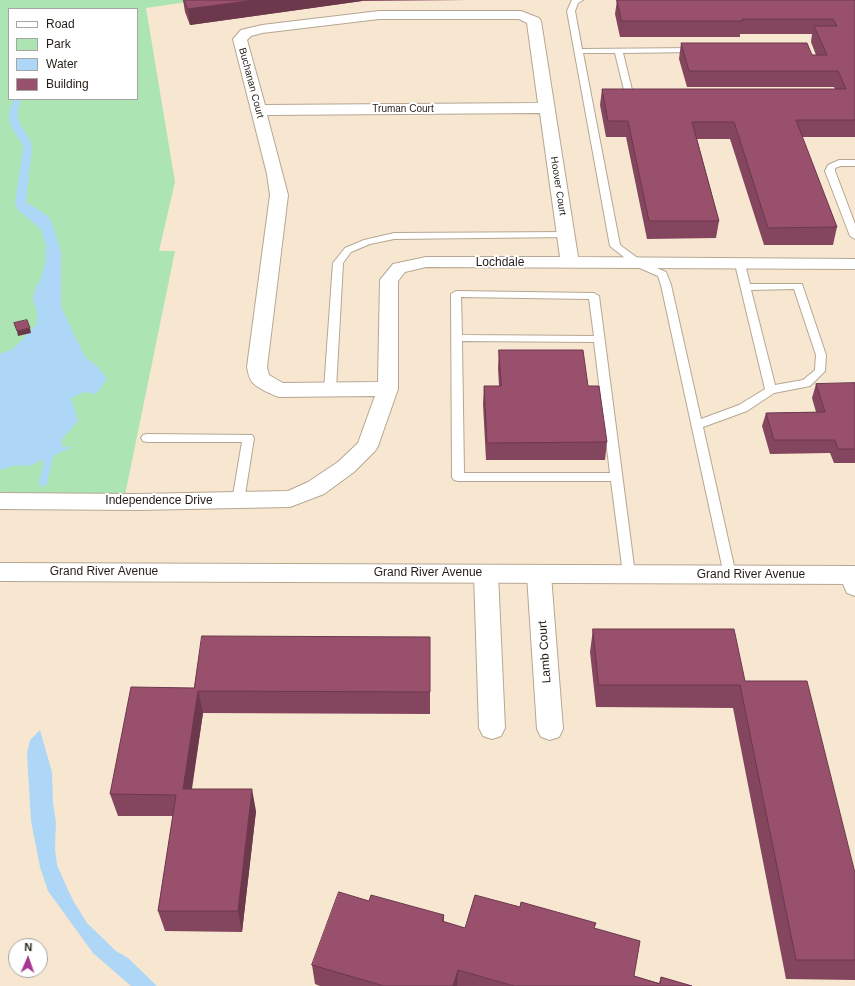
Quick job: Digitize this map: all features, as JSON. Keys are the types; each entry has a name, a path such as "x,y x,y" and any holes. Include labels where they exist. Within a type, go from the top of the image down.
{"street":[{"name":"Buchanan Court","path":"388,389 279,390 260,378 256,367 279,195 275,174 240,39 246,33 262,29 379,15 522,15 534,21 547,108"},
{"name":"Truman Court","path":"258,110 547,108"},
{"name":"Hoover Court","path":"547,108 570,264"},
{"name":"Lochdale","path":"316,488 346,467 367,446 388,389 389,280 399,268 426,262 570,264 855,264"},
{"name":"Independence Drive","path":"0,501 238,501 290,499 316,488"},
{"name":"Grand River Avenue","path":"0,572 539,575 629,574 730,575 854,579"},
{"path":"486,574 492,728"},
{"name":"Lamb Court","path":"539,575 550,729"}],"lane":[{"path":"579,0 574,2 571,11 591,99 615,246 638,264 662,274 666,285 730,575"},
{"path":"579,51 702,50"},
{"path":"618,51 630,98"},
{"path":"855,163 834,164 830,171 855,236"},
{"path":"330,389 338,263 348,250 367,242 394,236 566,235"},
{"path":"740,264 771,390"},
{"path":"697,425 743,408 771,390 806,383 820,371 821,355 798,286 746,287"},
{"path":"616,477 458,477 456,294 594,296 616,477 622,535 629,574"},
{"path":"456,338 599,339"},
{"path":"147,438 248,438 238,501"}],"green space":[{"path":"0,0 201,0 146,8 175,182 159,251 175,251 125,495 0,493"}],"water":[{"path":"14,100 21,100 18,108 19,121 32,147 26,202 48,216 52,223 61,252 61,307 85,357 98,367 107,379 96,394 84,392 71,398 78,421 62,439 62,447 73,447 29,466 16,465 0,470 0,354 13,349 37,324 37,312 33,299 35,289 40,281 45,264 46,246 41,229 18,210 15,203 23,145 10,123 9,118"},
{"path":"40,730 52,772 53,803 56,823 55,848 57,865 68,890 87,923 116,951 128,958 157,986 131,986 93,953 48,891 40,867 31,821 27,754 30,740"}],"building":[{"path":"184,0 255,0 188,9"},
{"path":"617,0 855,0 855,120 796,120 837,227 768,228 734,122 692,122 719,221 649,221 628,121 608,121 602,89 846,89 838,71 689,71 681,43 807,43 812,55 827,55 814,26 837,26 833,19 622,21"},
{"path":"27,320 30,328 17,331 14,323"},
{"path":"499,350 583,350 588,386 599,386 607,442 487,443 484,386 501,386"},
{"path":"855,383 855,449 838,449 835,440 774,440 766,413 825,412 816,384"},
{"path":"593,629 734,629 745,681 807,681 855,873 855,960 796,960 740,685 599,685"},
{"path":"202,636 430,637 430,692 198,691 183,789 252,789 238,911 158,911 176,795 110,794 131,687 194,688"},
{"path":"339,892 369,901 371,895 444,915 442,921 465,928 475,895 520,907 521,902 596,923 594,928 640,941 634,976 660,984 661,977 692,986 514,986 458,970 453,986 384,986 312,965"}],"waterway":[{"path":"43,484 49,456"}]}
